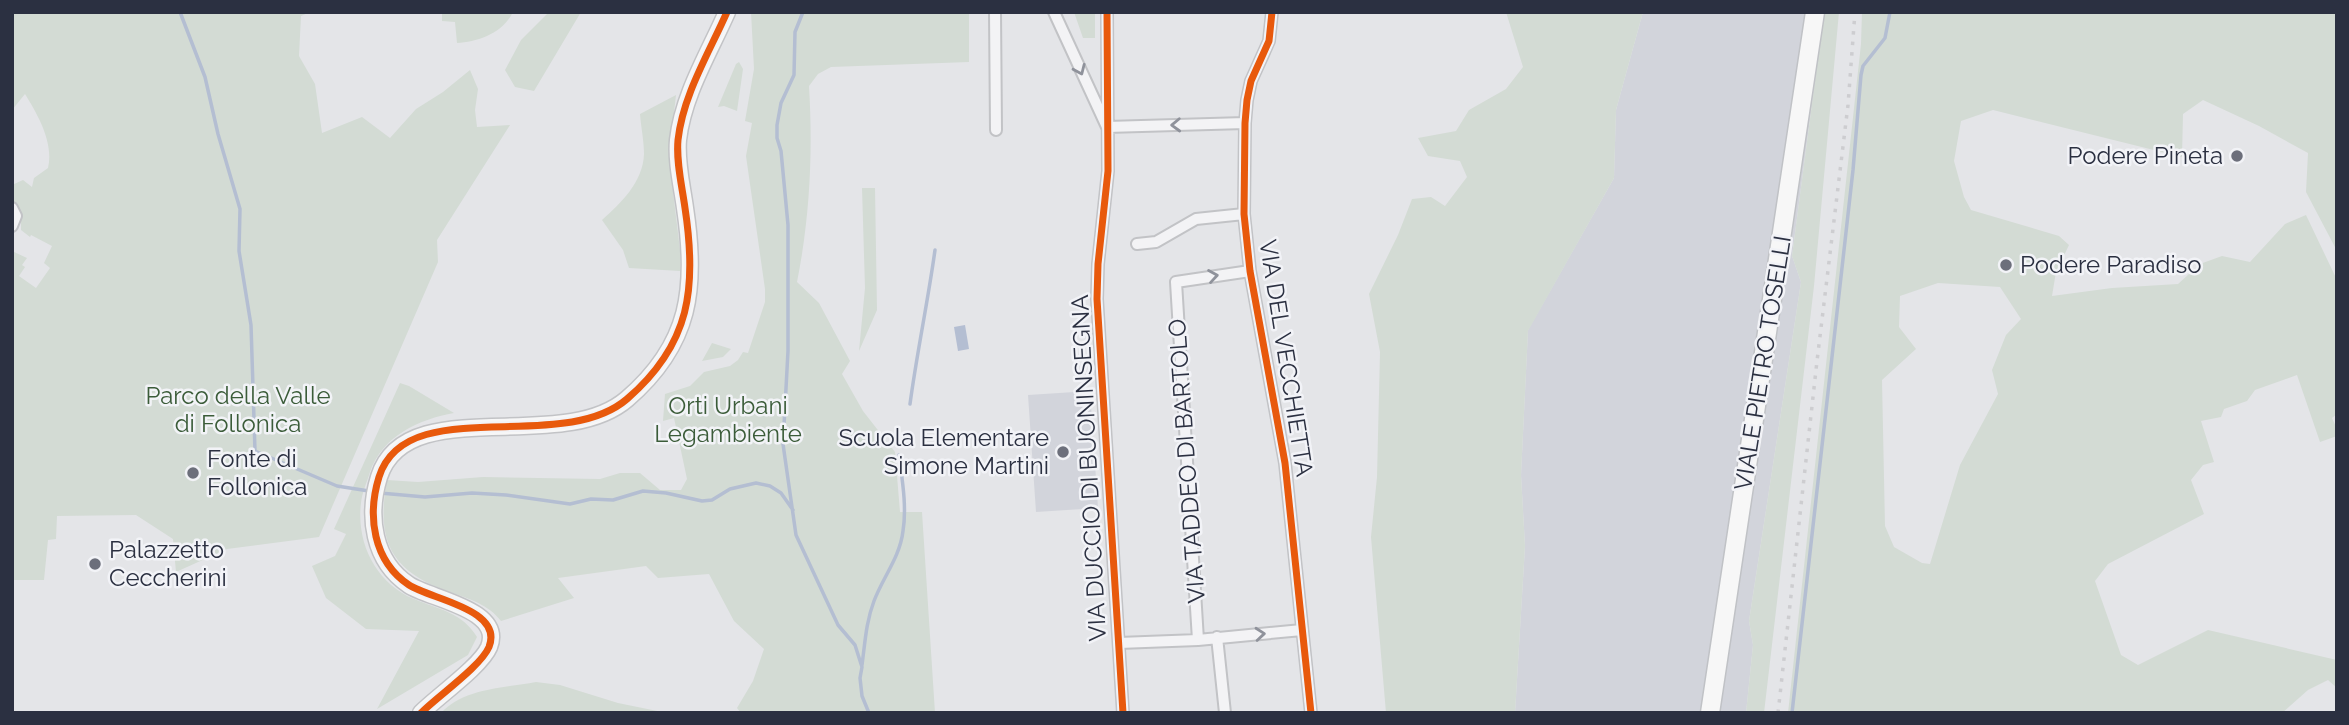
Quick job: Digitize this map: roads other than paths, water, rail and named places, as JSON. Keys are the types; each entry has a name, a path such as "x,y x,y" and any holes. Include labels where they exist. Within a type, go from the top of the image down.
{"main road":[{"name":"VIALE PIETRO TOSELLI","path":"1710,713 1815,12"}],"street":[{"path":"421,713 485,652 490,642 489,628 477,614 418,590 392,570 376,539 373,506 379,476 396,449 411,438 423,434 458,429 552,426 597,416 624,402 661,364 680,330 687,308 691,276 679,162 680,132 694,86 727,12"},
{"path":"995,12 996,130"},
{"path":"1054,12 1107,127 1245,123"},
{"name":"VIA DUCCIO DI BUONINSEGNA","path":"1107,12 1108,171 1097,299 1123,713"},
{"name":"VIA DEL VECCHIETTA","path":"1272,12 1269,41 1251,81 1245,123 1244,214 1250,271 1285,463 1311,713"},
{"path":"12,208 16,216 12,226"},
{"path":"1137,244 1156,242 1196,219 1244,214"},
{"name":"VIA TADDEO DI BARTOLO","path":"1198,640 1176,282 1250,271"},
{"path":"1119,643 1198,640 1302,631"},
{"name":"VIA TADDEO DI BARTOLO","path":"1217,638 1225,713"}],"water":[{"path":"965,325 969,349 958,351 954,327"}],"waterway":[{"path":"180,12 205,77 240,209 239,251 251,325 255,451 337,486 369,491"},
{"path":"803,12 795,32 794,75 781,103 777,125 788,225 788,351 783,444 796,535 838,625 855,645 862,667 862,696 869,713"},
{"path":"1792,713 1853,170 1861,75 1863,66 1885,38 1890,12"},
{"path":"910,404 935,250"},
{"path":"862,665 871,609 898,550 903,531 904,502 899,455"},
{"path":"380,493 425,497 472,493 570,504 591,499 613,500 643,491 702,501 712,500 730,489 756,483 770,486 781,493 793,510"}],"railway":[{"path":"1778,713 1848,105 1855,12"}],"place":[{"name":"Podere Pineta","path":"2237,156"},
{"name":"Podere Paradiso","path":"2006,265"},
{"name":"Scuola Elementare Simone Martini","path":"1063,452"},
{"name":"Fonte di Follonica","path":"193,473"},
{"name":"Palazzetto Ceccherini","path":"95,564"}],"park label":[{"name":"Parco della Valle di Follonica","path":"238,410"},
{"name":"Orti Urbani Legambiente","path":"728,420"}]}
